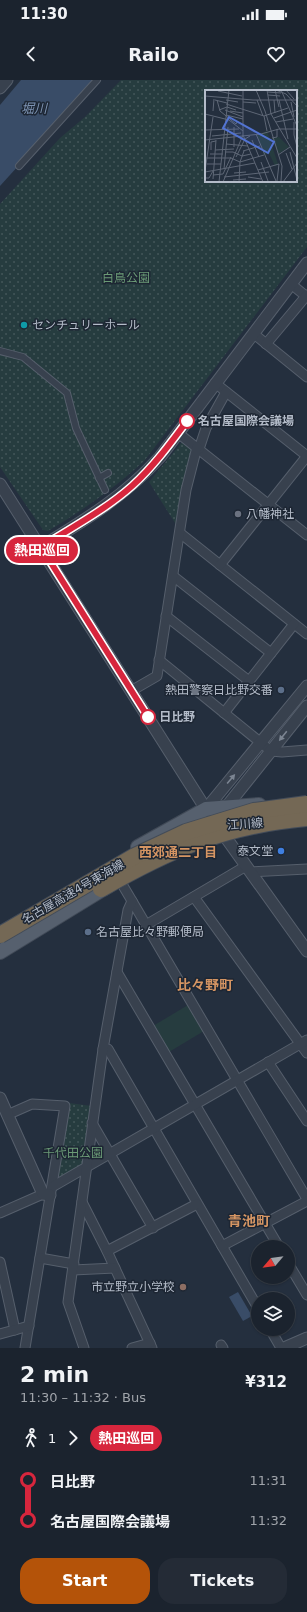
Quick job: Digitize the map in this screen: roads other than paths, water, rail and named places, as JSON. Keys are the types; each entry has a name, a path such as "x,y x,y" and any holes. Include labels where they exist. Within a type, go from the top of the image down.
{"highway":[{"name":"名古屋高速4号東海線","path":"0,935 135,856 186,832 254,811 307,804"},
{"name":"名古屋高速4号東海線","path":"0,947 140,866 190,843 237,829 307,818"}],"main road":[{"name":"江川線","path":"0,926 206,809 307,800"},
{"name":"江川線","path":"0,952 119,879 217,826 307,818"}],"street":[{"path":"0,88 7,80"},
{"path":"19,166 97,80"},
{"path":"81,103 101,80"},
{"path":"41,547 93,515 131,487 160,457 307,263"},
{"path":"266,344 307,296 291,284"},
{"path":"254,334 307,377"},
{"path":"0,351 23,357 67,394 76,428 105,490"},
{"path":"215,383 307,456 220,565"},
{"path":"131,691 156,676 186,490 198,448 206,428 226,392"},
{"path":"178,433 307,535"},
{"path":"99,478 108,473"},
{"path":"0,484 217,826 307,951"},
{"path":"180,533 307,634"},
{"path":"172,576 271,653"},
{"path":"166,616 249,681"},
{"path":"224,713 294,624"},
{"path":"159,660 271,751 282,752 307,750"},
{"path":"206,809 262,743 307,686"},
{"path":"217,826 224,808 307,706"},
{"path":"146,925 194,897 248,869 307,869"},
{"path":"119,879 307,1200 222,1246"},
{"path":"194,897 304,1042 307,1052"},
{"path":"84,1348 68,1302 103,1049 128,910 132,901"},
{"path":"117,972 275,1240"},
{"path":"0,1213 48,1192 109,1154 304,1042"},
{"path":"103,1049 108,1049 251,1296"},
{"path":"268,1062 307,1121"},
{"path":"0,1098 48,1192"},
{"path":"8,1115 32,1104 66,1106 48,1192 40,1258 25,1348"},
{"path":"92,1123 153,1228"},
{"path":"82,1202 107,1251 151,1345 132,1348"},
{"path":"107,1251 197,1204"},
{"path":"40,1258 73,1267 115,1268"},
{"path":"0,1262 15,1330"},
{"path":"295,1275 307,1296"},
{"path":"0,1334 28,1326"},
{"path":"275,1336 283,1348 307,1338"}],"water":[{"name":"堀川","path":"21,80 96,80 0,186 0,105"},
{"path":"238,1292 251,1317 243,1321 229,1297"}],"place":[{"name":"センチュリーホール","path":"24,325"},
{"name":"名古屋国際会議場","path":"187,421"},
{"name":"八幡神社","path":"238,514"},
{"name":"熱田警察日比野交番","path":"281,690"},
{"name":"日比野","path":"148,717"},
{"name":"泰文堂","path":"281,851"},
{"name":"名古屋比々野郵便局","path":"88,932"},
{"name":"市立野立小学校","path":"183,1287"}],"district":[{"name":"西郊通二丁目","path":"178,852"},
{"name":"比々野町","path":"205,985"},
{"name":"青池町","path":"249,1221"}],"park label":[{"name":"白鳥公園","path":"126,278"},
{"name":"千代田公園","path":"73,1153"}]}
